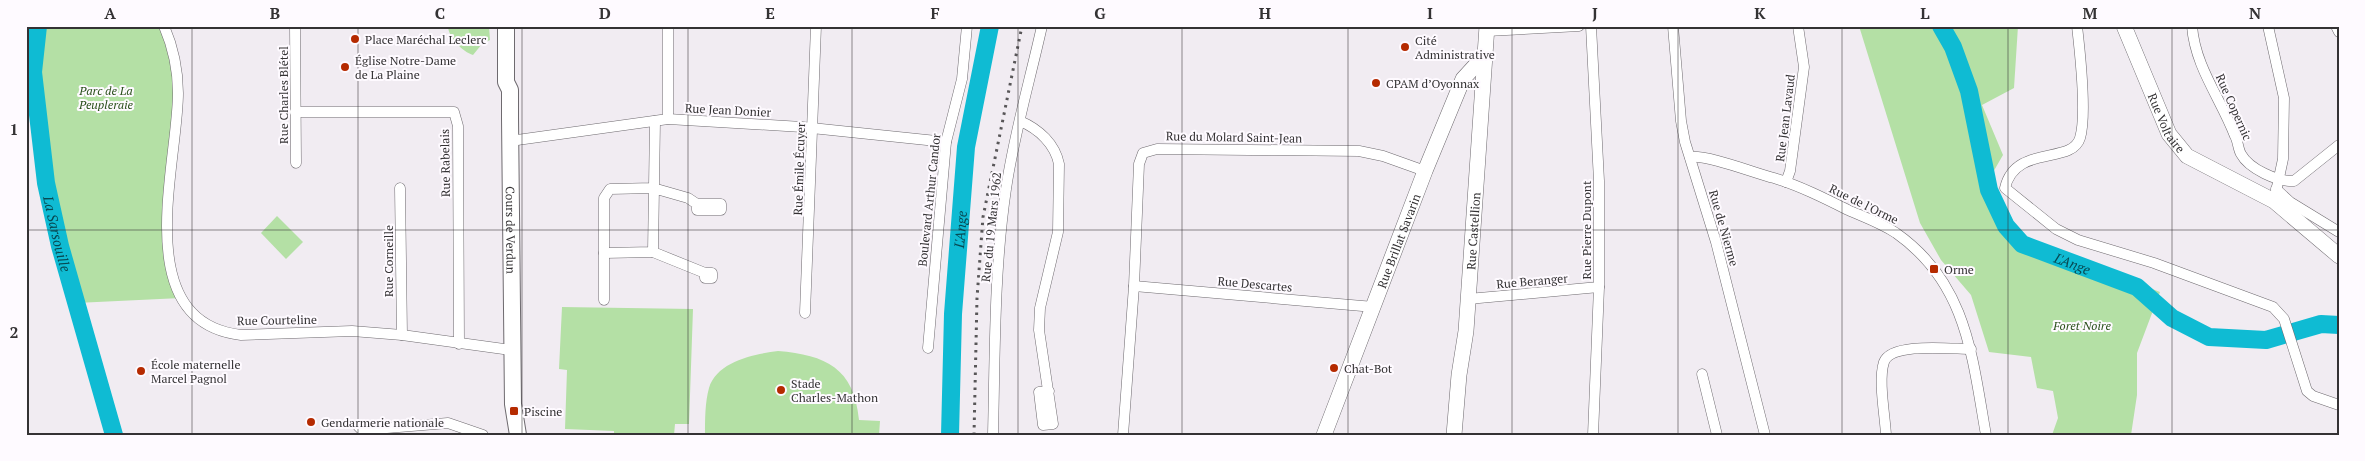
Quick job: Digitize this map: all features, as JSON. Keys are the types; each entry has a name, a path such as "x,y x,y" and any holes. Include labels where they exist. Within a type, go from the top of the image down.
{"main road":[{"name":"Cours de Verdun","path":"506,26 510,141 511,350 513,404 518,435"},
{"name":"Rue Voltaire","path":"2124,26 2166,128 2177,146 2188,156 2277,190 2339,256"},
{"name":"Rue Castellion","path":"1454,435 1468,299 1487,29"},
{"name":"Rue Brillat Savarin","path":"1324,435 1425,171 1463,79 1485,55"}],"street":[{"name":"Rue Courteline","path":"164,26 177,68 178,94 168,185 167,247 172,276 181,298 206,323 232,334 352,331 402,335 511,350"},
{"name":"Rue Charles Blétel","path":"295,26 296,163"},
{"path":"668,26 668,119"},
{"name":"Rue Émile Écuyer","path":"805,313 816,26"},
{"name":"Boulevard Arthur Candor","path":"928,348 946,142 962,79 967,26"},
{"name":"Rue du 19 Mars 1962","path":"993,435 999,248 1006,188 1042,26"},
{"path":"1487,29 1579,26"},
{"name":"Rue Pierre Dupont","path":"1590,26 1599,181 1598,287 1593,435"},
{"name":"Rue de Nierme","path":"1673,26 1681,121 1716,242 1765,435"},
{"name":"Rue Jean Lavaud","path":"1786,182 1790,171 1804,67 1798,26"},
{"path":"2077,26 2083,98 2080,140 2073,148 2020,163 2008,175 2005,188 2056,229 2078,240 2154,263 2273,307 2280,313 2287,328 2307,391 2313,396 2339,405"},
{"name":"Rue Copernic","path":"2192,26 2193,42 2199,60 2236,136 2241,154 2290,202 2339,232"},
{"path":"2268,26 2284,98 2285,138 2277,190"},
{"path":"2336,26 2339,32"},
{"name":"Rue Rabelais","path":"295,112 454,112 458,126 459,344"},
{"name":"Rue Jean Donier","path":"510,141 668,119 813,128 946,142"},
{"path":"653,252 655,121"},
{"path":"1020,121 1028,124 1050,142 1060,164 1058,232 1040,308 1039,330 1049,391"},
{"path":"2277,190 2289,181 2298,179 2339,146"},
{"name":"Rue du Molard Saint-Jean","path":"1123,435 1134,286 1139,164 1143,153 1149,150 1359,151 1383,156 1425,171"},
{"name":"Rue de l'Orme","path":"1690,157 1705,159 1786,182 1882,225 1911,246 1934,269 1948,289 1961,314 1971,349 1986,435"},
{"name":"Rue Corneille","path":"400,188 402,335"},
{"path":"604,300 604,198 607,191 614,188 653,188 688,198 697,204"},
{"path":"604,253 653,252 705,273"},
{"name":"Rue Descartes","path":"1134,286 1374,307"},
{"name":"Rue Beranger","path":"1468,299 1598,287"},
{"path":"1886,435 1882,371 1884,360 1890,354 1905,349 1971,349"},
{"path":"1702,374 1718,435"},
{"path":"358,426 362,430 448,423 483,435"}],"green space":[{"name":"Parc de La Peupleraie","path":"38,26 164,26 177,68 167,247 181,298 76,303 60,246 46,182 33,72"},
{"path":"448,26 489,26 490,40 482,44 473,55 457,44 450,35"},
{"name":"Foret Noire","path":"1859,26 2018,26 2014,88 1982,105 2003,155 1992,174 2004,217 2029,241 2160,292 2137,353 2137,395 2131,435 2052,435 2058,418 2053,391 2037,388 2031,357 1989,352 1971,295 1941,260 1920,223"},
{"path":"277,216 303,242 286,259 261,233"},
{"path":"562,307 693,309 689,424 675,424 674,435 614,435 614,431 565,429 567,370 559,369"},
{"name":"Stade Charles-Mathon","path":"778,351 810,356 835,368 844,376 851,388 859,420 880,421 879,435 705,435 707,399 713,379 728,365 748,357"}],"waterway":[{"name":"La Sarsouille","path":"38,26 33,72 46,183 60,246 114,435"},
{"name":"L'Ange","path":"950,435 953,314 966,147 990,26"},
{"name":"L'Ange","path":"1941,26 1953,47 1969,91 1989,190 2006,226 2022,244 2137,287 2172,318 2209,337 2266,340 2321,324 2339,325"}],"railway":[{"path":"974,435 977,298 983,217 1022,26"}],"place":[{"name":"Place Maréchal Leclerc","path":"355,39"},
{"name":"Cité Administrative","path":"1405,47"},
{"name":"Église Notre-Dame de La Plaine","path":"345,67"},
{"name":"CPAM d’Oyonnax","path":"1376,83"},
{"name":"Orme","path":"1934,269"},
{"name":"Chat-Bot","path":"1334,368"},
{"name":"École maternelle Marcel Pagnol","path":"141,371"},
{"name":"Stade Charles-Mathon","path":"781,390"},
{"name":"Piscine","path":"514,411"},
{"name":"Gendarmerie nationale","path":"311,422"}]}
